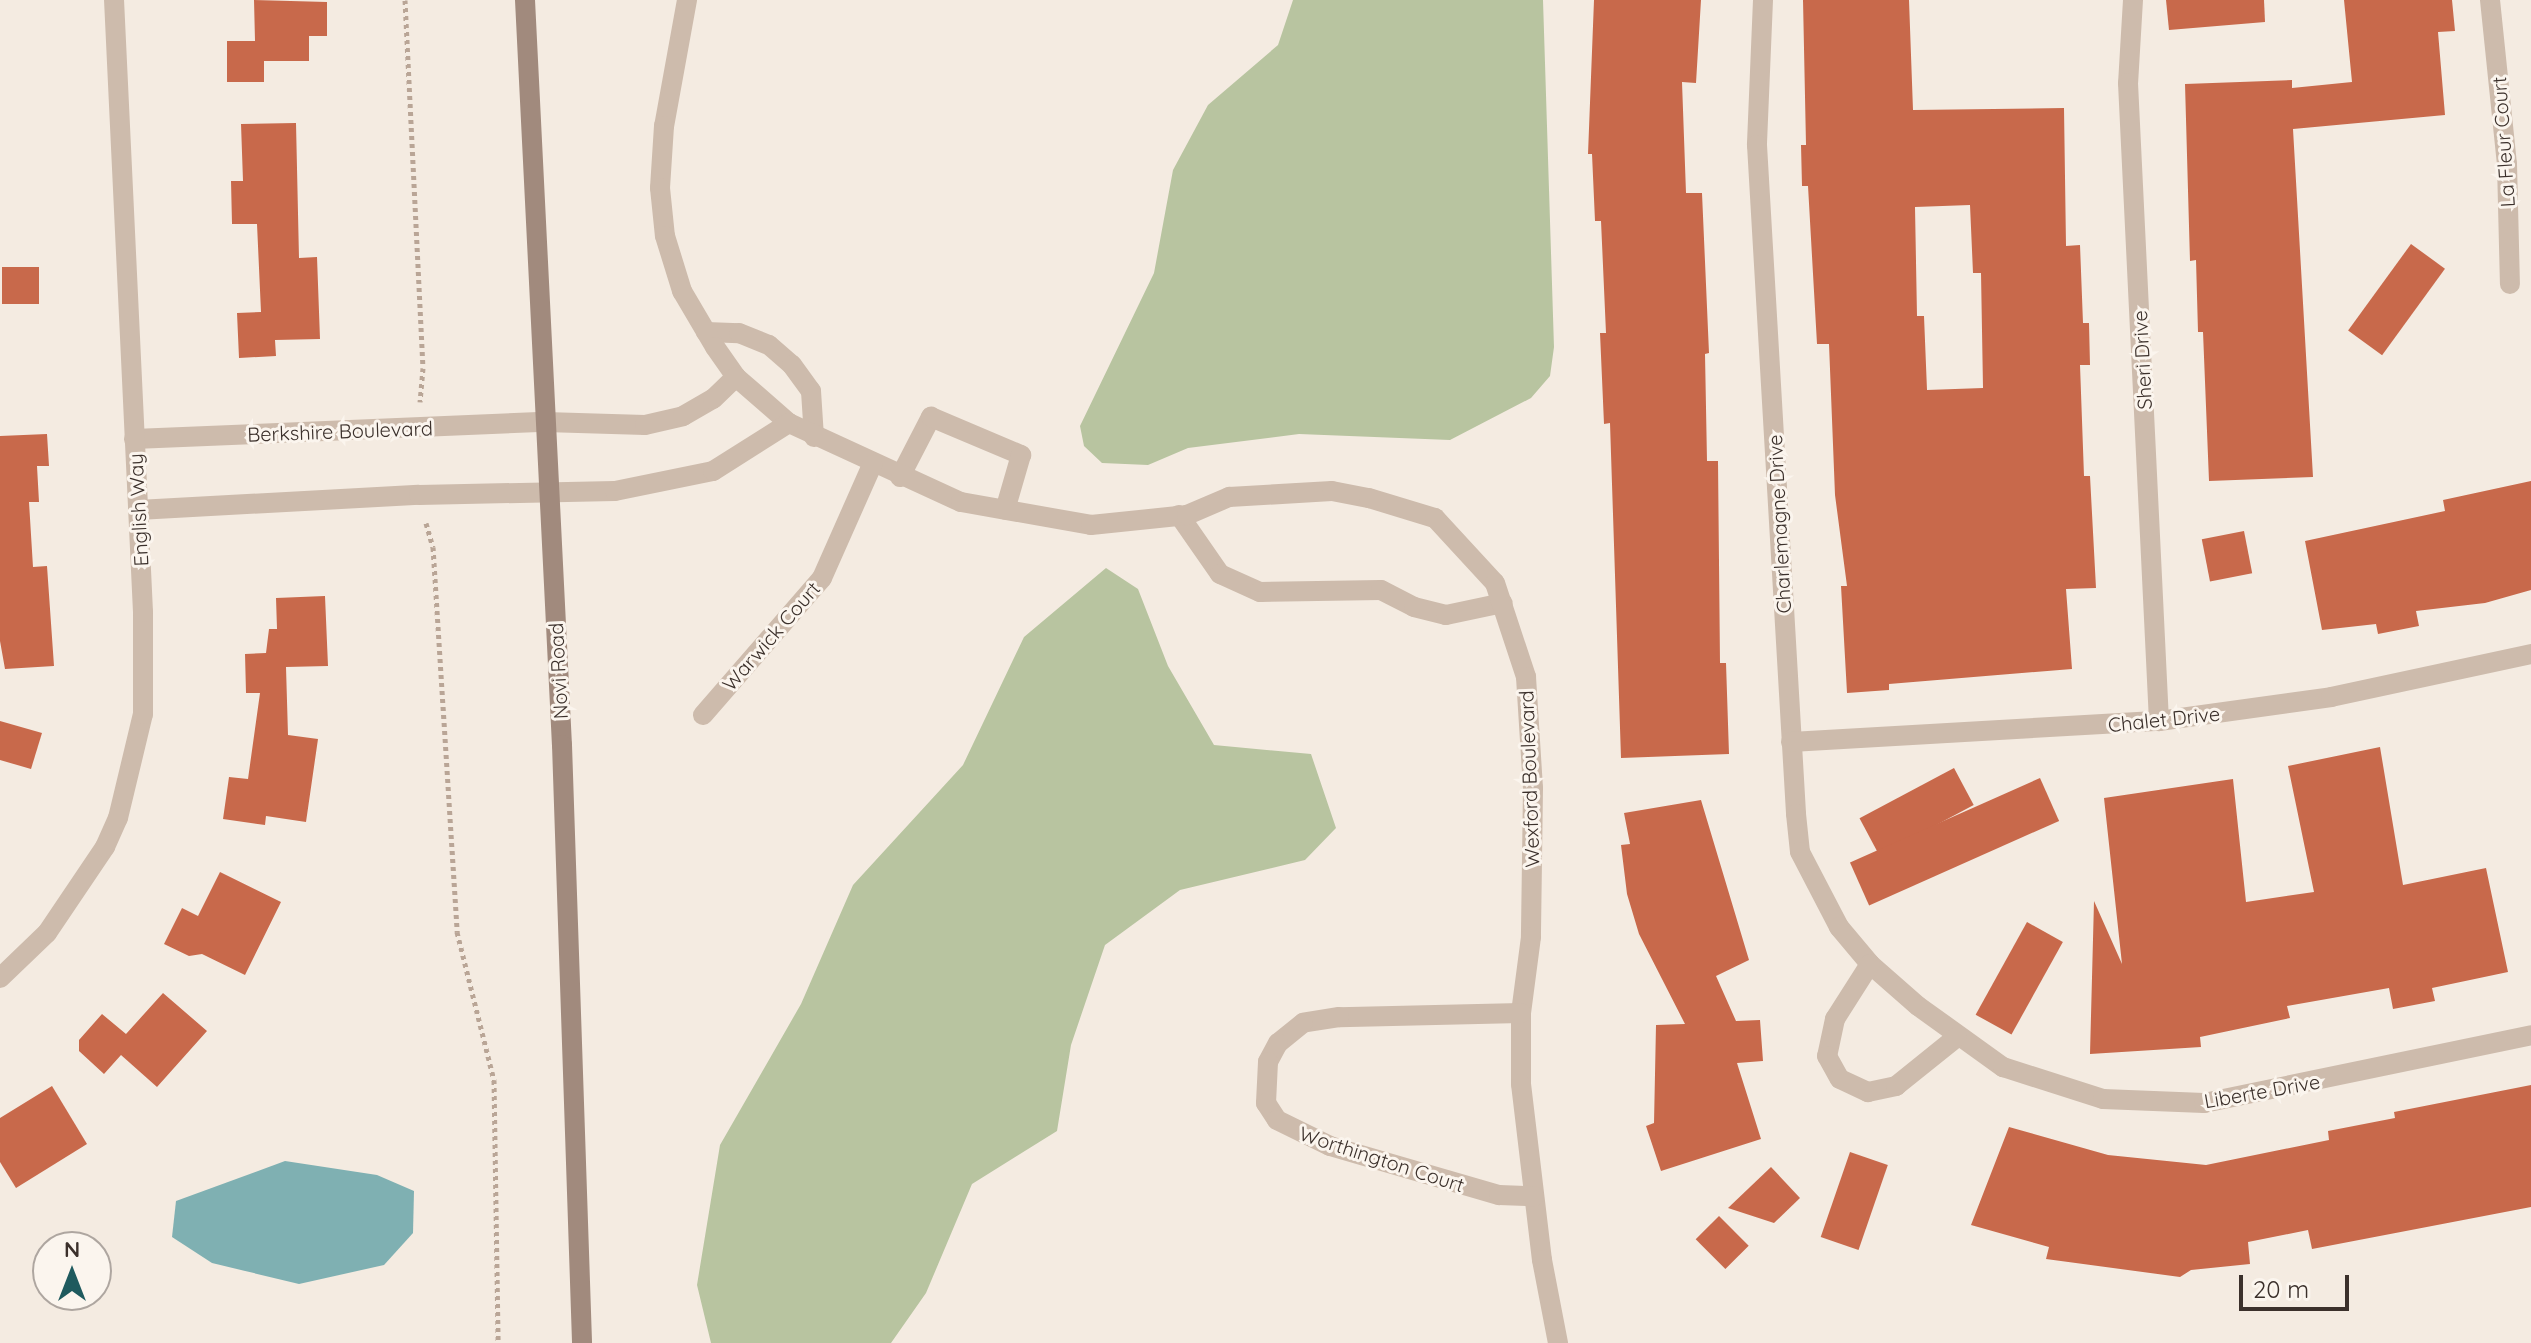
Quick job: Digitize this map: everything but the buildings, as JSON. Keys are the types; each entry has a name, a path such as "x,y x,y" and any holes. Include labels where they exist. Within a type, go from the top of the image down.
{"main road":[{"name":"Novi Road","path":"525,0 582,1343"}],"street":[{"name":"English Way","path":"0,978 63,911 90,875 118,818 143,714 138,510 114,0"},
{"name":"Wexford Boulevard","path":"687,0 664,126 660,188 665,236 682,291 706,332 736,377 789,423 872,465 961,502 1091,525 1179,515 1229,497 1332,491 1369,498 1435,518 1475,556 1503,603 1526,677 1533,788 1531,937 1521,1013 1521,1084 1534,1196 1558,1343"},
{"name":"Charlemagne Drive","path":"1763,0 1757,145 1800,852 1830,914 1870,964 1918,1006"},
{"name":"Sheri Drive","path":"2133,0 2128,83 2159,721"},
{"name":"La Fleur Court","path":"2490,0 2507,164 2510,284"},
{"path":"706,332 739,333 769,345 792,365 811,391 814,437"},
{"name":"Berkshire Boulevard","path":"134,439 545,422 645,425 683,416 713,399 736,377"},
{"path":"900,477 931,417 1021,455 1005,510"},
{"path":"138,510 419,495 548,495 680,482 713,471 789,423"},
{"name":"Warwick Court","path":"703,715 822,578 872,465"},
{"path":"1179,515 1220,574 1260,592 1381,590 1414,607 1446,615 1503,603"},
{"name":"Chalet Drive","path":"1791,742 2159,721 2331,697 2531,654"},
{"path":"1870,964 1835,1019 1827,1056 1840,1079 1868,1092 1896,1086 1957,1037"},
{"name":"Liberte Drive","path":"1918,1006 1957,1037 2003,1067 2056,1088 2103,1099 2204,1103 2531,1035"},
{"name":"Worthington Court","path":"1521,1013 1339,1017 1303,1023 1278,1043 1268,1062 1266,1103 1277,1120 1330,1146 1499,1195 1534,1196"}],"path":[{"path":"405,0 423,368 418,428"},
{"path":"419,495 433,547 457,932 494,1080 498,1343"}],"green space":[{"path":"1293,0 1543,0 1554,347 1550,376 1531,398 1450,440 1299,434 1188,448 1148,465 1102,463 1084,446 1080,426 1154,273 1173,170 1208,105 1278,45"},
{"path":"1106,568 1138,589 1168,666 1214,745 1311,754 1336,828 1305,860 1180,890 1105,945 1071,1045 1057,1131 972,1184 926,1293 891,1343 711,1343 697,1285 720,1145 801,1004 853,885 963,765 1024,637"}],"water":[{"path":"285,1161 377,1175 414,1191 413,1233 384,1265 299,1284 212,1263 172,1237 176,1201"}]}
